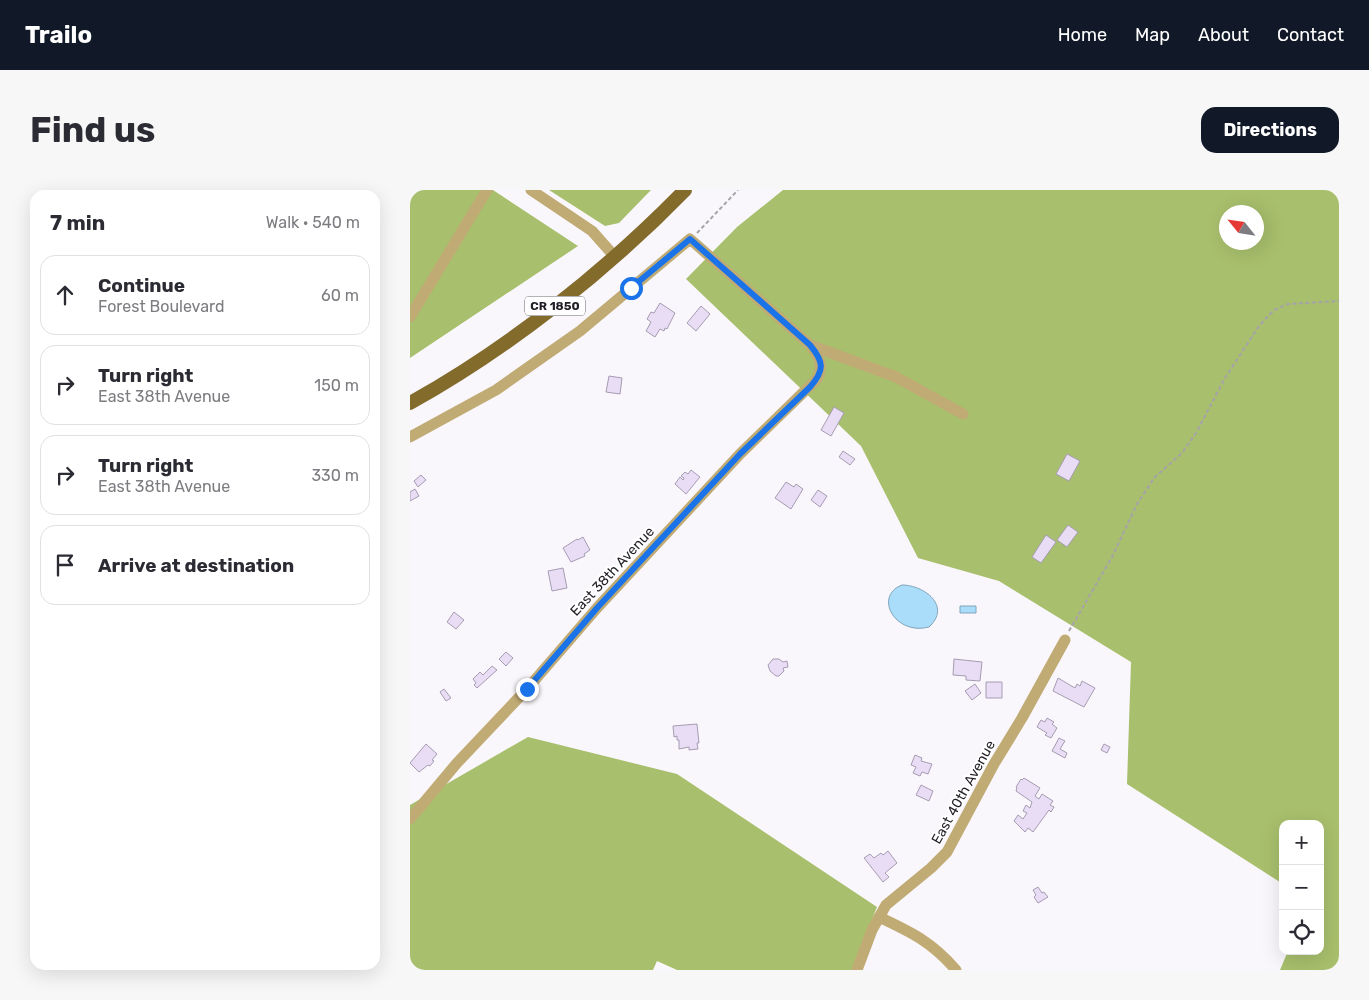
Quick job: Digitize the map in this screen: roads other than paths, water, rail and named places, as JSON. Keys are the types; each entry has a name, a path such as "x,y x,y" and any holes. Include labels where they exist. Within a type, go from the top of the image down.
{"main road":[{"name":"CR 1850","path":"410,403 434,390 506,342 566,298 654,223 686,190"}],"street":[{"path":"410,317 487,190"},
{"path":"531,190 592,232 615,257"},
{"name":"East 38th Avenue","path":"410,437 496,390 580,332 690,239 810,345 820,360 820,372 817,379 740,454 597,608 410,819"},
{"name":"East 38th Avenue","path":"810,345 896,377 963,414"},
{"name":"East 40th Avenue","path":"856,970 879,917 893,898 931,868 947,852 994,764 1065,640"},
{"path":"879,917 913,932 931,944 956,970"}],"water":[{"path":"902,585 919,589 932,598 936,604 938,612 929,627 917,628 906,626 892,614 889,597 893,590"},
{"path":"960,606 976,606 976,613 960,613"}]}
